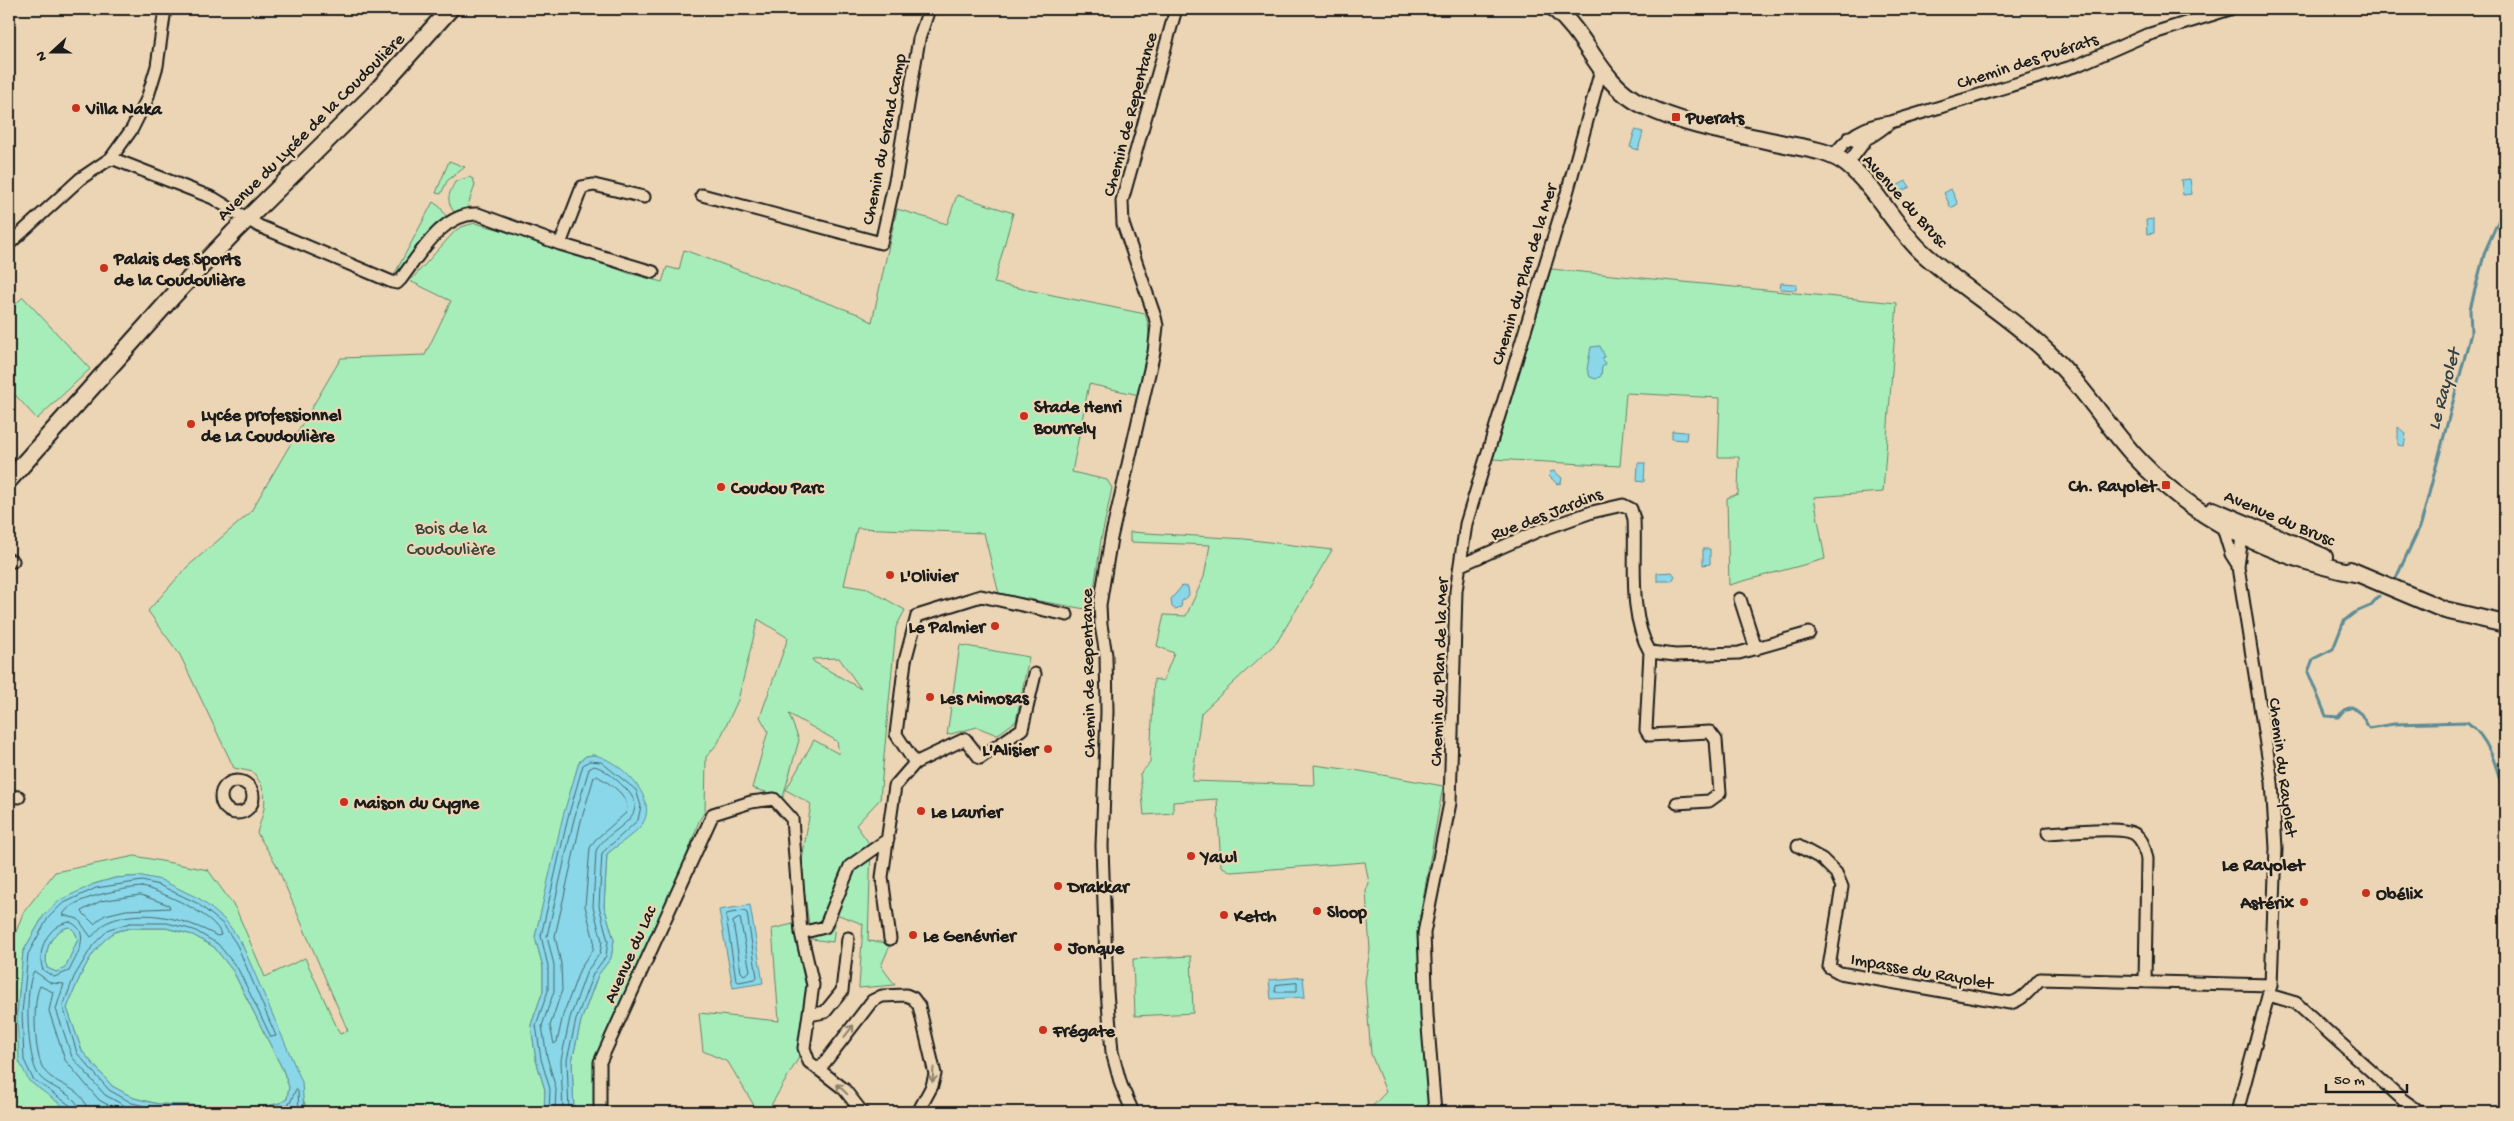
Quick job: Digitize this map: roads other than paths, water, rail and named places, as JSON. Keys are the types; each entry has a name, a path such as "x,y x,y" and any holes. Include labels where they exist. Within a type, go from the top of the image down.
{"street":[{"path":"9,244 80,179 111,158 140,116 157,66 165,9"},
{"name":"Avenue du Lycée de la Coudoulière","path":"252,221 373,95 450,9"},
{"name":"Avenue du Lycée de la Coudoulière","path":"9,480 196,271 380,101 462,9"},
{"name":"Chemin du Grand Camp","path":"702,195 881,243 896,176 919,39 929,9"},
{"name":"Chemin de Repentance","path":"1133,1112 1121,1085 1112,1052 1107,991 1102,846 1105,802 1107,693 1106,655 1100,605 1110,538 1154,352 1157,326 1123,224 1122,201 1176,9"},
{"name":"Avenue du Brusc","path":"1554,9 1571,25 1601,70 1629,97 1660,112 1716,129 1833,157 1847,165 1924,254 2045,349 2133,454 2166,485 2198,510 2236,527 2289,556 2358,574"},
{"path":"1568,9 1571,25"},
{"name":"Chemin des Puérats","path":"1833,157 1849,137 1868,127 1891,122 2078,65 2144,36 2230,9"},
{"name":"Chemin du Plan de la Mer","path":"1435,1112 1427,1015 1424,933 1450,803 1456,591 1466,524 1566,193 1601,70"},
{"name":"Chemin des Puérats","path":"1847,165 1867,138 1891,122"},
{"path":"1849,137 1853,141 1867,138"},
{"path":"111,158 213,198 252,221"},
{"path":"560,244 582,187 594,185 644,198"},
{"name":"Avenue du Lycée de la Coudoulière","path":"252,221 392,282 397,282 401,279 427,246 453,219 465,214 478,214 560,244 653,272"},
{"name":"Rue des Jardins","path":"1461,565 1538,531 1592,512 1623,505 1631,510 1634,519 1636,603 1641,638 1650,652"},
{"path":"2236,527 2224,531 2238,567"},
{"name":"Avenue du Brusc","path":"2236,527 2298,546 2358,574 2445,610 2505,624"},
{"name":"Chemin du Rayolet","path":"2236,527 2238,567 2272,782 2276,848 2270,990 2237,1112"},
{"path":"915,763 896,734 905,661 917,616 981,596 1067,615"},
{"path":"1740,599 1756,649"},
{"path":"1677,803 1709,801 1720,793 1716,740 1710,732 1649,735 1646,730 1650,652 1675,655 1739,653 1809,633"},
{"path":"890,939 882,877 895,786 915,763 965,739 980,758 1022,729 1035,674"},
{"name":"Avenue du Lac","path":"600,1112 600,1062 713,814 751,802 774,799 792,819 801,933"},
{"path":"2048,833 2123,830 2136,834 2144,846 2146,859 2145,982"},
{"path":"862,1112 844,1089 809,1062 805,1053 813,985 801,933 825,927 850,866 888,839"},
{"name":"Impasse du Rayolet","path":"1798,846 1822,859 1836,873 1842,887 1829,967 1840,973 2010,1003 2022,997 2040,979 2145,982 2270,990 2296,1003 2403,1100 2420,1112"},
{"path":"809,1015 825,1012 842,991 848,938"},
{"path":"819,1070 872,1001 882,996 910,996 916,1002 922,1016 935,1074 932,1086 918,1112"}],"water":[{"path":"1635,130 1643,132 1638,150 1630,147"},
{"path":"2190,179 2192,194 2183,195 2181,180"},
{"path":"1906,181 1910,187 1894,194 1893,188"},
{"path":"1951,189 1958,204 1951,208 1944,193"},
{"path":"2154,219 2154,233 2147,234 2146,220"},
{"path":"1781,283 1796,284 1796,290 1780,289"},
{"path":"1600,346 1605,357 1602,358 1606,364 1602,367 1601,376 1596,379 1590,377 1587,369 1591,347"},
{"path":"2398,427 2406,434 2404,446 2398,445"},
{"path":"1672,431 1687,432 1686,440 1672,439"},
{"path":"1638,463 1645,463 1644,482 1637,481"},
{"path":"1554,471 1562,478 1561,483 1557,484 1549,476 1550,472"},
{"path":"1703,549 1710,549 1710,564 1703,565"},
{"path":"1672,572 1675,576 1672,581 1657,581 1657,573"},
{"path":"1182,586 1188,587 1189,595 1182,601 1181,607 1175,609 1172,607 1171,599"},
{"path":"594,755 614,764 633,780 641,791 646,812 640,827 607,854 604,906 614,940 611,958 598,975 581,1021 572,1061 574,1112 544,1112 545,1090 536,1060 531,1025 543,991 543,967 535,937 563,816 579,762 586,756"},
{"path":"142,876 161,880 200,899 226,921 241,942 302,1082 304,1112 71,1112 29,1081 19,1061 17,1013 23,952 44,915 60,900 94,884 115,878","holes":["70,927 78,939 65,968 56,972 47,968 46,955 48,948 58,932","130,928 166,928 193,935 214,947 233,971 283,1070 289,1087 287,1099 280,1103 259,1108 158,1104 134,1098 112,1086 82,1051 67,1008 90,958 97,949 114,933"]},
{"path":"750,905 763,983 733,988 719,910"},
{"path":"1303,977 1305,997 1271,999 1269,980"}],"waterway":[{"name":"Le Rayolet","path":"2504,9 2505,15"},
{"name":"Le Rayolet","path":"2396,578 2421,524 2471,333 2470,309 2485,251 2505,206"},
{"name":"Le Rayolet","path":"2379,596 2370,606 2354,613 2344,621 2333,649 2313,659 2308,672 2326,716 2338,717 2344,710 2352,707 2361,714 2369,728 2394,724 2467,722 2482,737 2487,746 2496,766 2505,797"},
{"name":"Le Rayolet","path":"2494,1112 2505,1103"}],"place":[{"name":"Villa Naka","path":"76,108"},
{"name":"Puerats","path":"1676,117"},
{"name":"Palais des Sports de la Coudoulière","path":"104,268"},
{"name":"Stade Henri Bourrely","path":"1024,416"},
{"name":"Lycée professionnel de La Coudoulière","path":"191,424"},
{"name":"Ch. Rayolet","path":"2166,485"},
{"name":"Coudou Parc","path":"721,487"},
{"name":"L'Olivier","path":"890,575"},
{"name":"Le Palmier","path":"995,626"},
{"name":"Les Mimosas","path":"930,697"},
{"name":"L'Alisier","path":"1048,749"},
{"name":"Maison du Cygne","path":"344,802"},
{"name":"Le Laurier","path":"921,811"},
{"name":"Yawl","path":"1191,856"},
{"name":"Drakkar","path":"1058,886"},
{"name":"Obélix","path":"2366,893"},
{"name":"Astérix","path":"2304,902"},
{"name":"Sloop","path":"1317,911"},
{"name":"Ketch","path":"1224,915"},
{"name":"Le Genévrier","path":"913,935"},
{"name":"Jonque","path":"1058,947"},
{"name":"Frégate","path":"1043,1030"}],"district":[{"name":"Le Rayolet","path":"2263,863"}],"park label":[{"name":"Bois de la Coudoulière","path":"451,537"}]}
